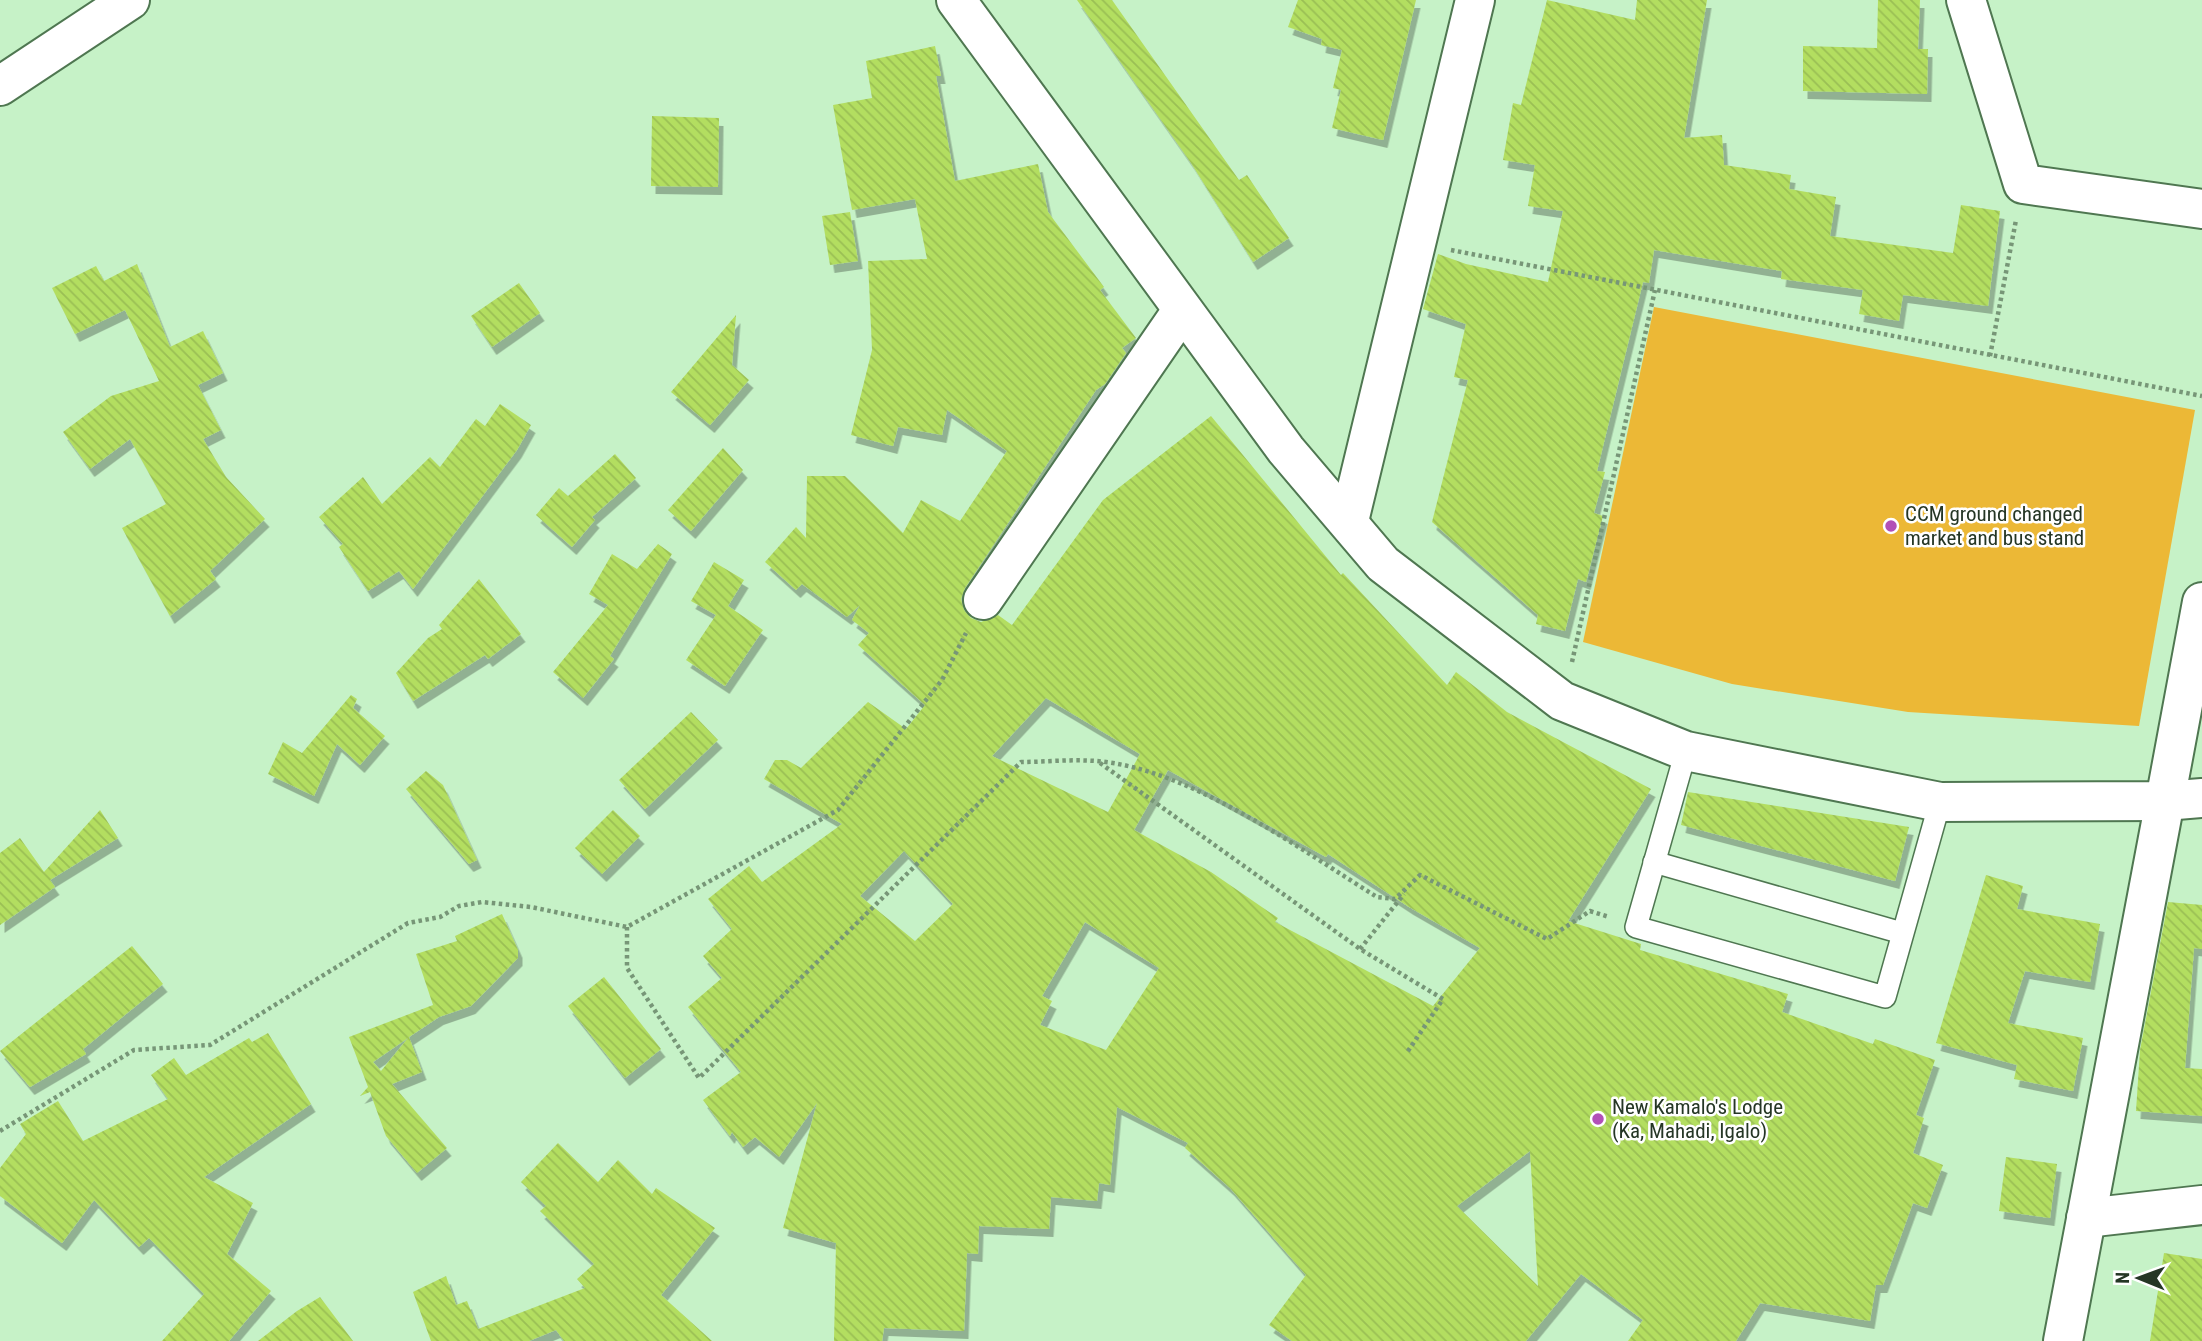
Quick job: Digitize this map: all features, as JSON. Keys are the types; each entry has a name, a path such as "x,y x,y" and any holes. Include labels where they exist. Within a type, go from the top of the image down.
{"main road":[{"path":"0,86 130,0"},
{"path":"956,0 1181,312 1286,450 1349,521 1382,564 1562,701 1686,751 1940,802 2183,800"},
{"path":"1349,521 1475,0"},
{"path":"1966,0 2023,184 2202,209"},
{"path":"983,600 1181,312"},
{"path":"2063,1341 2086,1218 2183,800 2202,602"},
{"path":"2086,1218 2202,1205"}],"lane":[{"path":"1686,751 1636,927 1885,997 1940,802"},
{"path":"1654,862 1902,933"}],"path":[{"path":"1990,356 2023,184"},
{"path":"1416,243 2202,396"},
{"path":"1562,701 1655,290"},
{"path":"0,1131 134,1049 210,1045 408,923 440,917 459,906 482,902 531,907 627,926 838,810 942,680 983,600"},
{"path":"627,926 627,968 699,1079 1021,762 1097,761 1165,776 1268,829 1377,897 1395,899 1420,875"},
{"path":"1097,761 1360,949 1443,999 1406,1054"},
{"path":"1420,875 1547,939 1590,911 1636,927"},
{"path":"1360,949 1420,875"}],"shaded area":[{"name":"CCM ground changed market and bus stand","path":"1654,307 2195,410 2139,726 1908,712 1732,684 1583,642"}],"building":[{"path":"1077,0 1112,0 1239,180 1247,175 1289,238 1253,262 1191,163"},
{"path":"1298,0 1416,0 1383,140 1332,128 1341,90 1333,88 1342,50 1321,45 1322,39 1288,27"},
{"path":"1547,0 1635,20 1637,0 1707,0 1684,138 1722,135 1724,165 1791,175 1789,189 1836,197 1830,236 1953,253 1961,205 2000,211 1988,306 1903,295 1899,321 1859,314 1863,290 1781,279 1782,271 1654,250 1649,283 1643,282 1597,471 1605,472 1594,513 1603,516 1586,582 1578,579 1565,631 1536,624 1538,615 1432,522 1468,380 1454,377 1466,324 1423,309 1438,254 1466,264 1548,282 1563,211 1528,206 1535,165 1503,160 1513,103 1521,105"},
{"path":"1878,0 1920,0 1918,49 1928,49 1927,94 1803,91 1803,46 1877,48"},
{"path":"935,46 941,76 936,76 955,181 1038,164 1048,212 1104,287 1100,290 1136,338 1122,348 1126,353 1105,384 1096,390 965,588 961,599 964,610 971,618 981,622 998,615 1012,625 1103,500 1211,416 1341,575 1343,573 1447,685 1456,672 1507,712 1651,789 1568,921 1641,944 1640,950 1788,994 1782,1012 1873,1044 1875,1039 1935,1060 1916,1115 1924,1118 1913,1153 1943,1165 1927,1208 1913,1203 1883,1285 1876,1285 1870,1321 1760,1303 1736,1341 1628,1341 1643,1320 1581,1274 1526,1341 1292,1341 1269,1325 1306,1275 1230,1188 1185,1148 1188,1143 1117,1107 1110,1185 1099,1183 1097,1201 1051,1197 1049,1229 979,1226 978,1254 967,1253 964,1331 884,1328 882,1341 834,1341 836,1243 783,1228 817,1103 779,1157 755,1137 743,1147 732,1132 730,1136 703,1100 741,1072 688,1007 722,978 703,956 732,929 708,899 749,866 762,882 842,824 764,779 775,760 787,760 801,768 868,702 906,729 925,705 858,645 869,633 852,620 860,605 847,617 802,584 796,590 765,562 796,527 806,538 807,476 845,476 903,533 921,500 960,521 1007,451 947,410 942,435 898,427 893,446 851,435 872,350 868,261 927,259 915,199 852,210 833,105 872,98 866,61","holes":["1046,698 1140,754 1108,812 992,756","1168,770 1326,857 1328,854 1409,907 1480,948 1433,1006 1275,922 1278,918 1211,872 1134,830","904,851 953,904 915,941 860,896","1085,922 1159,968 1106,1050 1040,1025 1052,1001 1042,996","1530,1151 1538,1286 1457,1206"]},
{"path":"652,116 719,118 718,187 651,186"},
{"path":"850,212 858,261 830,265 822,216"},
{"path":"137,264 170,347 203,331 223,373 198,385 221,430 203,439 226,477 265,519 210,571 216,579 170,616 122,528 166,504 130,439 90,469 63,432 111,396 159,381 125,310 75,334 52,288 96,266 104,281"},
{"path":"519,283 540,313 492,347 471,316"},
{"path":"736,315 732,365 749,380 710,425 671,392"},
{"path":"500,404 531,425 517,450 413,589 399,571 368,591 339,547 343,544 319,517 363,477 382,504 430,457 440,467 476,419 485,426"},
{"path":"723,448 743,470 691,531 668,510"},
{"path":"615,454 636,478 592,517 595,520 572,547 536,515 559,488 568,496"},
{"path":"658,544 672,554 610,656 614,659 583,698 553,672 608,605 589,594 612,554 637,569"},
{"path":"714,562 744,580 728,606 763,630 725,686 686,660 716,615 691,601"},
{"path":"479,579 521,634 488,659 485,655 413,701 396,673 428,638 442,629 439,625"},
{"path":"351,695 357,699 353,708 385,736 360,765 337,744 314,796 268,774 283,742 302,753"},
{"path":"691,712 718,740 645,809 619,780"},
{"path":"426,771 443,785 477,860 469,864 406,789"},
{"path":"1688,792 1909,827 1895,881 1681,825"},
{"path":"100,810 118,838 50,880 55,887 0,925 0,853 20,838 44,872"},
{"path":"613,810 640,836 602,874 575,848"},
{"path":"1986,875 2023,886 2017,909 2100,924 2090,982 2025,971 2008,1023 2083,1038 2073,1091 2014,1079 2017,1065 1936,1043"},
{"path":"2168,902 2202,905 2202,949 2194,948 2185,1068 2202,1069 2202,1116 2136,1111 2140,1050"},
{"path":"502,914 518,950 518,958 471,1006 439,1017 409,1037 422,1072 392,1084 447,1148 417,1173 386,1136 370,1092 360,1096 368,1087 349,1037 433,1005 416,954 457,941 455,936","holes":["408,1038 381,1071 373,1062"]},
{"path":"132,946 163,984 83,1049 86,1054 30,1087 0,1051"},
{"path":"604,977 661,1049 625,1078 568,1006"},
{"path":"268,1033 311,1104 204,1177 253,1203 227,1254 271,1291 229,1341 162,1341 204,1294 149,1238 139,1247 94,1200 62,1243 0,1196 0,1168 26,1134 20,1124 58,1101 83,1141 168,1099 151,1075 174,1058 186,1075 249,1038 252,1042"},
{"path":"558,1143 598,1182 618,1160 652,1194 656,1188 715,1228 661,1295 712,1341 564,1341 556,1330 529,1341 431,1341 413,1292 446,1276 456,1305 467,1301 478,1329 585,1288 577,1279 594,1264 540,1211 546,1206 521,1182"},
{"path":"2006,1157 2057,1164 2050,1218 1999,1211"},
{"path":"2164,1253 2202,1259 2202,1341 2150,1341"},
{"path":"320,1297 353,1341 258,1341 297,1311"}],"place":[{"name":"CCM ground changed market and bus stand","path":"1891,526"},
{"name":"New Kamalo's Lodge (Ka, Mahadi, Igalo)","path":"1598,1119"}]}
